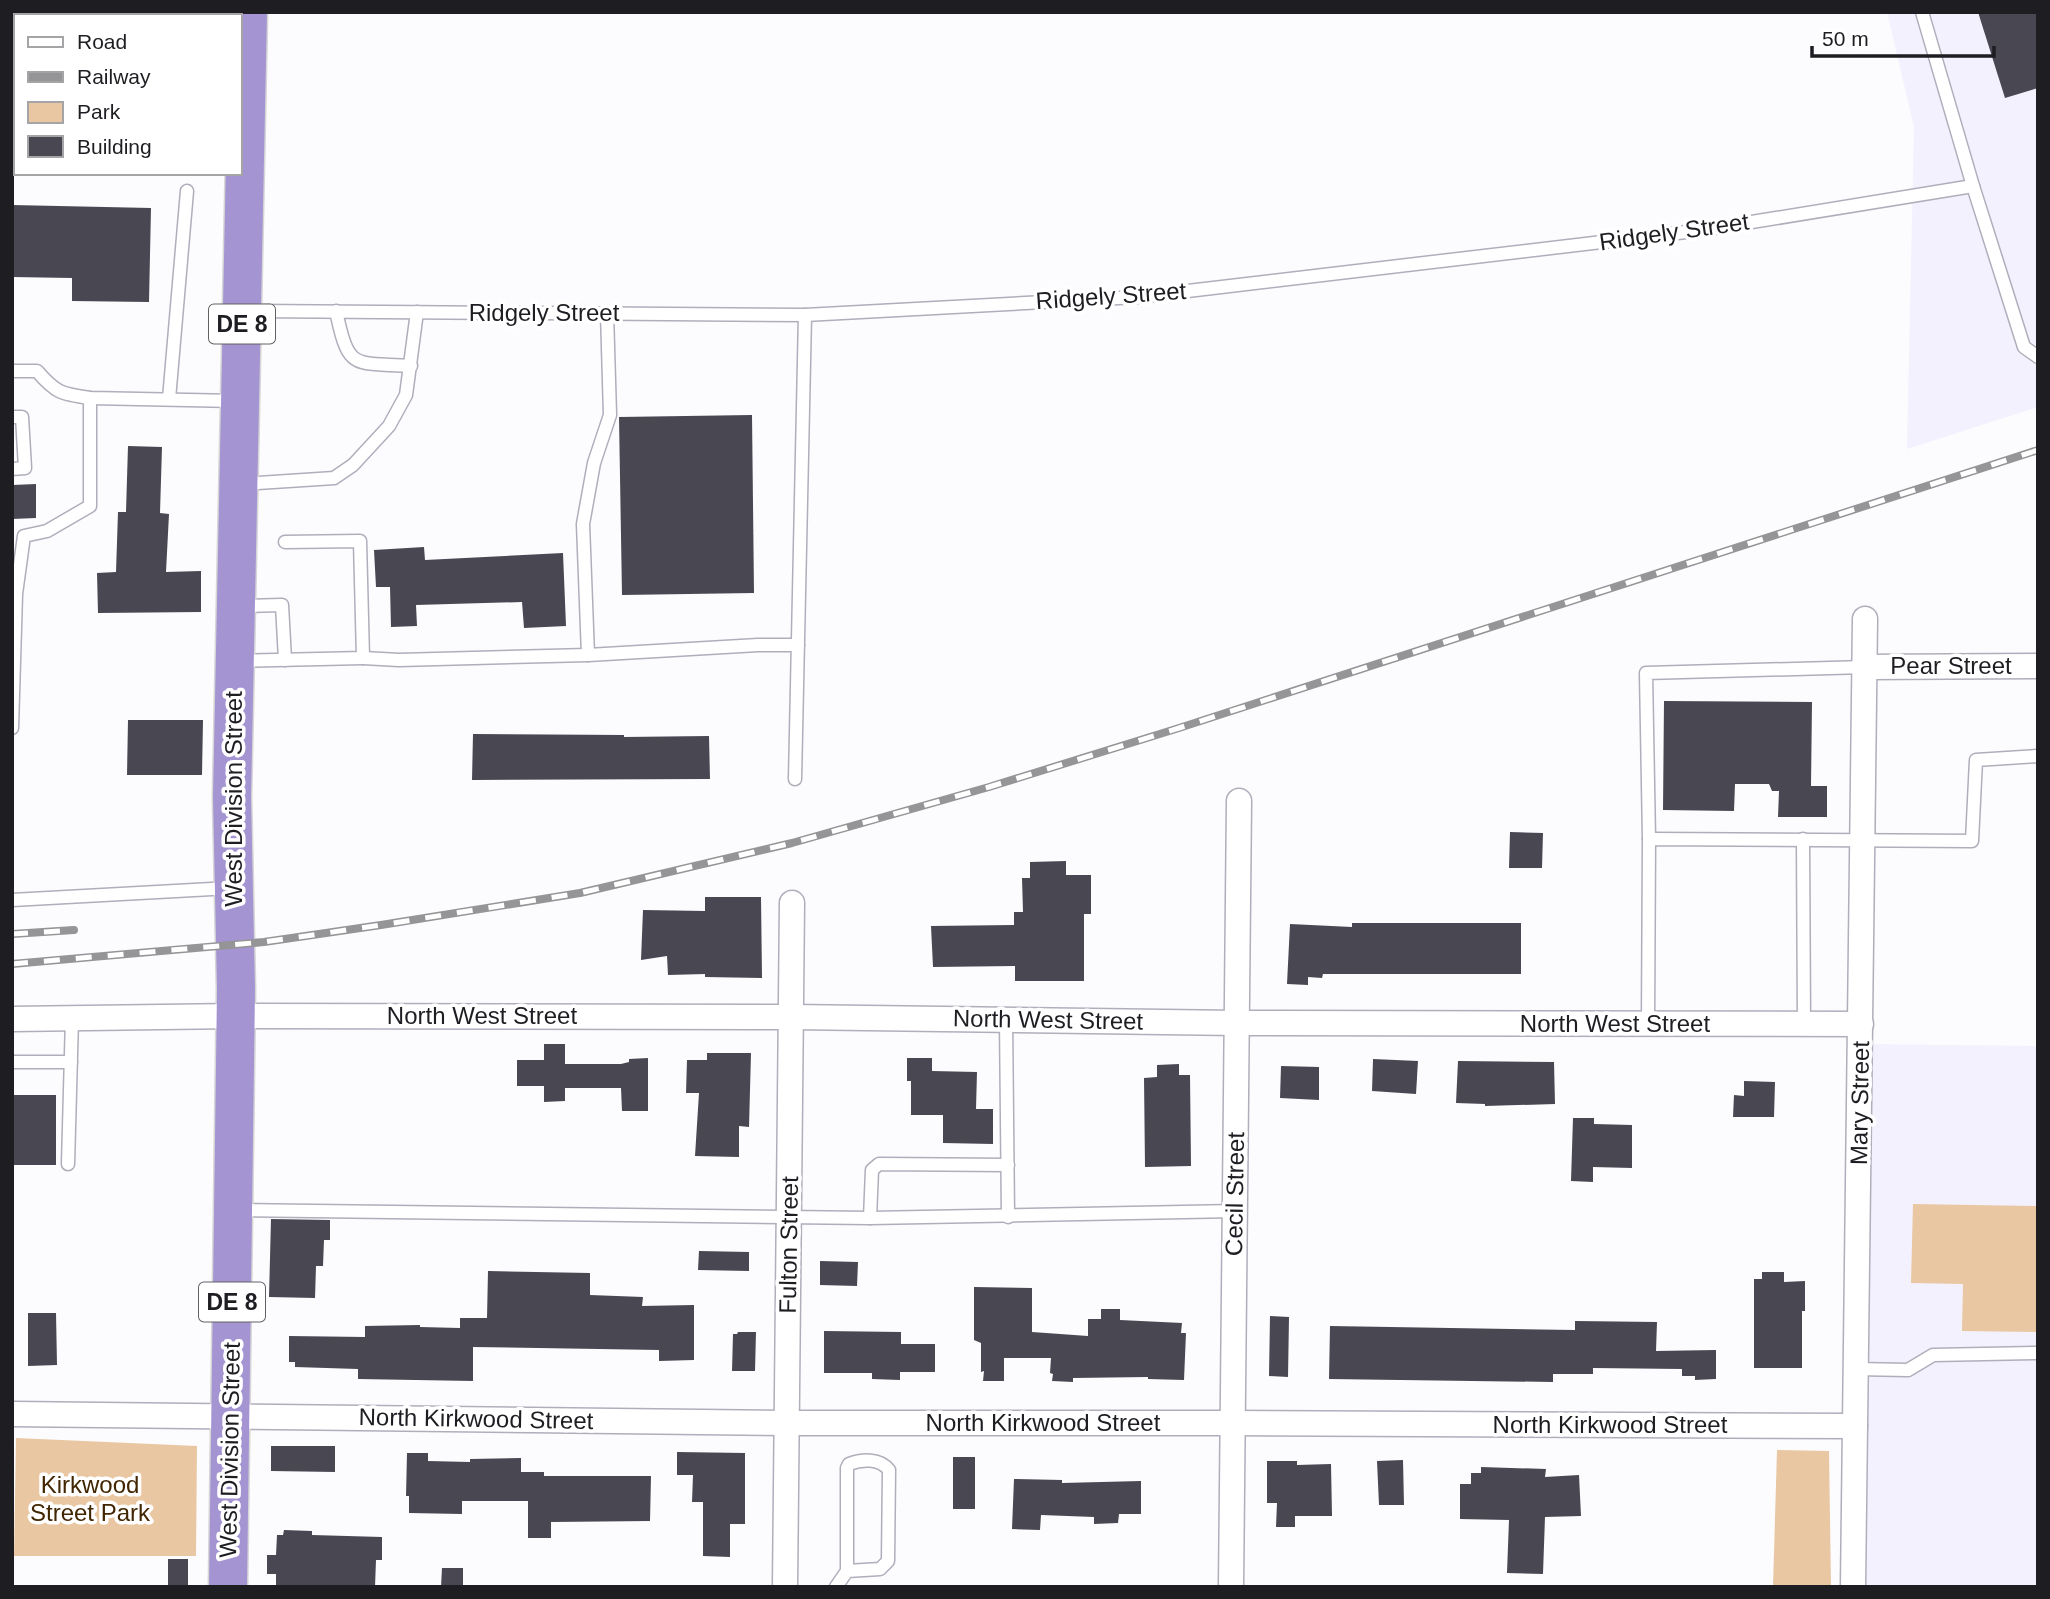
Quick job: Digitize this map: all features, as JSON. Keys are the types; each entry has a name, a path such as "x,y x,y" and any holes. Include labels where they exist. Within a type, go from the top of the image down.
{"highway":[{"name":"West Division Street","path":"228,1587 236,1016 232,797 243,121 248,12"}],"street":[{"name":"Mary Street","path":"1853,1587 1865,619"},
{"name":"Pear Street","path":"1865,667 2038,666"},
{"name":"Cecil Street","path":"1231,1587 1239,801"},
{"name":"Fulton Street","path":"785,1587 792,902"},
{"name":"North West Street","path":"12,1019 236,1016 791,1017 1237,1023 1861,1024"},
{"name":"North Kirkwood Street","path":"12,1413 787,1423 1855,1426"}],"lane":[{"path":"1922,12 2024,347 2038,357"},
{"name":"Ridgely Street","path":"242,311 805,314 1137,297 1703,230 1973,186"},
{"path":"169,399 187,191"},
{"path":"336,311 343,343 349,355 359,363 411,366"},
{"path":"239,484 334,478 353,465 389,426 406,395 417,312"},
{"path":"588,655 583,524 594,463 610,415 607,313"},
{"path":"795,779 805,314"},
{"path":"12,371 37,371 52,389 70,396 240,401"},
{"path":"12,728 14,594 18,536 47,531 90,506 90,398"},
{"path":"12,417 22,417 25,468 12,469"},
{"path":"285,542 360,541 363,658"},
{"path":"236,606 282,605 285,660"},
{"path":"235,661 588,655 798,645"},
{"path":"1648,1024 1646,673 1865,667"},
{"path":"1649,839 1972,841 1976,760 2038,755"},
{"path":"1803,839 1804,1024"},
{"path":"12,900 234,888"},
{"path":"68,1164 72,1018"},
{"path":"1006,1020 1008,1217"},
{"path":"12,1062 71,1062"},
{"path":"870,1218 872,1170 879,1164 1008,1165"},
{"path":"234,1210 870,1218 1235,1211"},
{"path":"1856,1369 1908,1370 1933,1355 2038,1353"},
{"path":"836,1587 847,1571 847,1468 854,1462 878,1461 889,1470 888,1561 880,1569 847,1571"}],"shaded area":[{"path":"1887,12 2038,12 2038,407 1907,449 1914,127"},
{"path":"1861,1044 2038,1046 2038,1587 1845,1587"}],"green space":[{"path":"1913,1204 2038,1206 2038,1332 1962,1331 1963,1284 1911,1283"},
{"name":"Kirkwood Street Park","path":"16,1438 197,1446 196,1556 14,1556"},
{"path":"1777,1450 1829,1451 1831,1587 1773,1587"}],"building":[{"path":"1978,12 2038,12 2038,88 2005,98"},
{"path":"12,205 151,208 149,302 72,301 72,278 12,277"},
{"path":"752,415 754,593 622,595 619,417"},
{"path":"128,446 162,447 160,513 169,514 166,572 201,571 201,612 98,613 97,573 116,572 118,512 126,512"},
{"path":"36,484 36,518 12,519 12,485"},
{"path":"424,547 425,560 563,553 566,626 524,628 522,602 416,605 417,626 391,627 390,587 376,587 374,550"},
{"path":"1664,701 1812,702 1811,786 1827,786 1827,817 1778,817 1779,791 1772,791 1769,784 1735,784 1734,811 1663,810"},
{"path":"128,720 203,720 202,775 127,775"},
{"path":"473,734 709,736 710,779 472,780"},
{"path":"1510,832 1543,833 1542,868 1509,868"},
{"path":"1066,861 1066,875 1091,875 1091,914 1084,914 1084,981 1015,981 1015,966 933,967 931,926 1014,925 1014,912 1023,912 1022,878 1030,878 1030,862"},
{"path":"705,897 761,897 762,978 705,977 705,974 668,975 667,956 641,960 643,910 705,911"},
{"path":"1352,923 1521,923 1521,974 1323,974 1322,978 1308,977 1308,985 1287,984 1290,924 1352,927"},
{"path":"544,1044 565,1044 565,1064 621,1064 629,1062 629,1059 648,1058 648,1111 622,1111 621,1088 565,1088 565,1101 544,1102 544,1086 517,1086 517,1060 544,1060"},
{"path":"707,1053 751,1053 749,1127 739,1126 739,1157 695,1156 699,1093 686,1093 687,1060 707,1060"},
{"path":"907,1058 932,1058 932,1071 977,1072 976,1109 993,1109 993,1144 943,1143 943,1115 911,1115 911,1081 907,1081"},
{"path":"1373,1059 1418,1061 1416,1094 1372,1091"},
{"path":"1458,1061 1554,1062 1555,1104 1485,1106 1456,1103"},
{"path":"1179,1064 1179,1075 1190,1075 1191,1166 1145,1167 1144,1078 1157,1077 1157,1065"},
{"path":"1281,1066 1319,1067 1319,1100 1280,1098"},
{"path":"1744,1081 1775,1082 1774,1117 1733,1117 1734,1095 1744,1096"},
{"path":"12,1095 56,1095 56,1165 12,1165"},
{"path":"1573,1118 1594,1118 1594,1124 1632,1125 1632,1168 1593,1167 1593,1182 1571,1181"},
{"path":"271,1219 330,1220 330,1240 324,1240 323,1266 316,1266 315,1298 269,1297"},
{"path":"699,1251 749,1252 749,1271 698,1270"},
{"path":"820,1261 858,1262 857,1286 820,1285"},
{"path":"488,1271 590,1273 590,1295 643,1297 642,1306 694,1305 694,1360 659,1361 659,1350 473,1347 473,1381 358,1379 358,1369 295,1367 295,1362 289,1362 289,1336 365,1337 365,1326 420,1325 460,1328 460,1318 487,1318"},
{"path":"1762,1272 1784,1272 1784,1282 1805,1281 1802,1368 1754,1368 1754,1279 1762,1279"},
{"path":"974,1287 1032,1288 1032,1332 1088,1336 1088,1319 1101,1319 1101,1309 1120,1309 1120,1320 1182,1323 1181,1333 1186,1333 1184,1380 1148,1377 1073,1378 1073,1382 1052,1381 1051,1358 1004,1358 1004,1381 983,1381 981,1343 974,1340"},
{"path":"28,1313 56,1313 57,1365 28,1366"},
{"path":"1270,1316 1289,1317 1288,1377 1269,1376"},
{"path":"1575,1321 1657,1322 1656,1351 1716,1350 1716,1379 1695,1380 1695,1376 1682,1376 1682,1369 1593,1368 1593,1374 1553,1374 1553,1382 1329,1379 1330,1326 1575,1330"},
{"path":"824,1331 901,1332 901,1344 935,1344 935,1372 900,1372 900,1380 872,1379 872,1373 824,1373"},
{"path":"756,1332 755,1371 732,1371 733,1334"},
{"path":"271,1446 335,1446 335,1472 271,1471"},
{"path":"677,1452 745,1453 745,1524 730,1524 730,1557 703,1556 703,1502 692,1502 693,1475 677,1475"},
{"path":"407,1453 428,1453 428,1461 470,1462 470,1459 521,1458 521,1472 544,1472 544,1476 651,1476 650,1521 551,1522 551,1538 528,1538 528,1501 462,1501 462,1514 409,1513 409,1496 406,1496"},
{"path":"953,1457 975,1457 975,1509 953,1509"},
{"path":"1403,1460 1404,1505 1379,1505 1377,1461"},
{"path":"1267,1461 1297,1461 1297,1465 1331,1464 1332,1516 1295,1516 1295,1527 1276,1527 1277,1503 1267,1503"},
{"path":"1481,1467 1546,1469 1545,1477 1579,1475 1581,1516 1545,1517 1543,1574 1507,1573 1509,1520 1460,1519 1460,1484 1471,1484 1471,1473 1481,1473"},
{"path":"1014,1479 1062,1480 1062,1483 1141,1481 1141,1514 1119,1514 1118,1523 1094,1524 1094,1517 1041,1515 1040,1530 1012,1529"},
{"path":"284,1530 312,1531 312,1535 382,1537 382,1560 376,1560 375,1587 276,1587 276,1574 267,1574 267,1555 276,1555 277,1535 283,1535"},
{"path":"168,1559 188,1559 188,1587 168,1587"},
{"path":"442,1568 463,1568 463,1587 441,1587"}],"railway":[{"path":"12,964 264,942 381,925 580,893 792,843 989,787 1179,728 2038,450"},
{"path":"12,934 74,930"}]}
